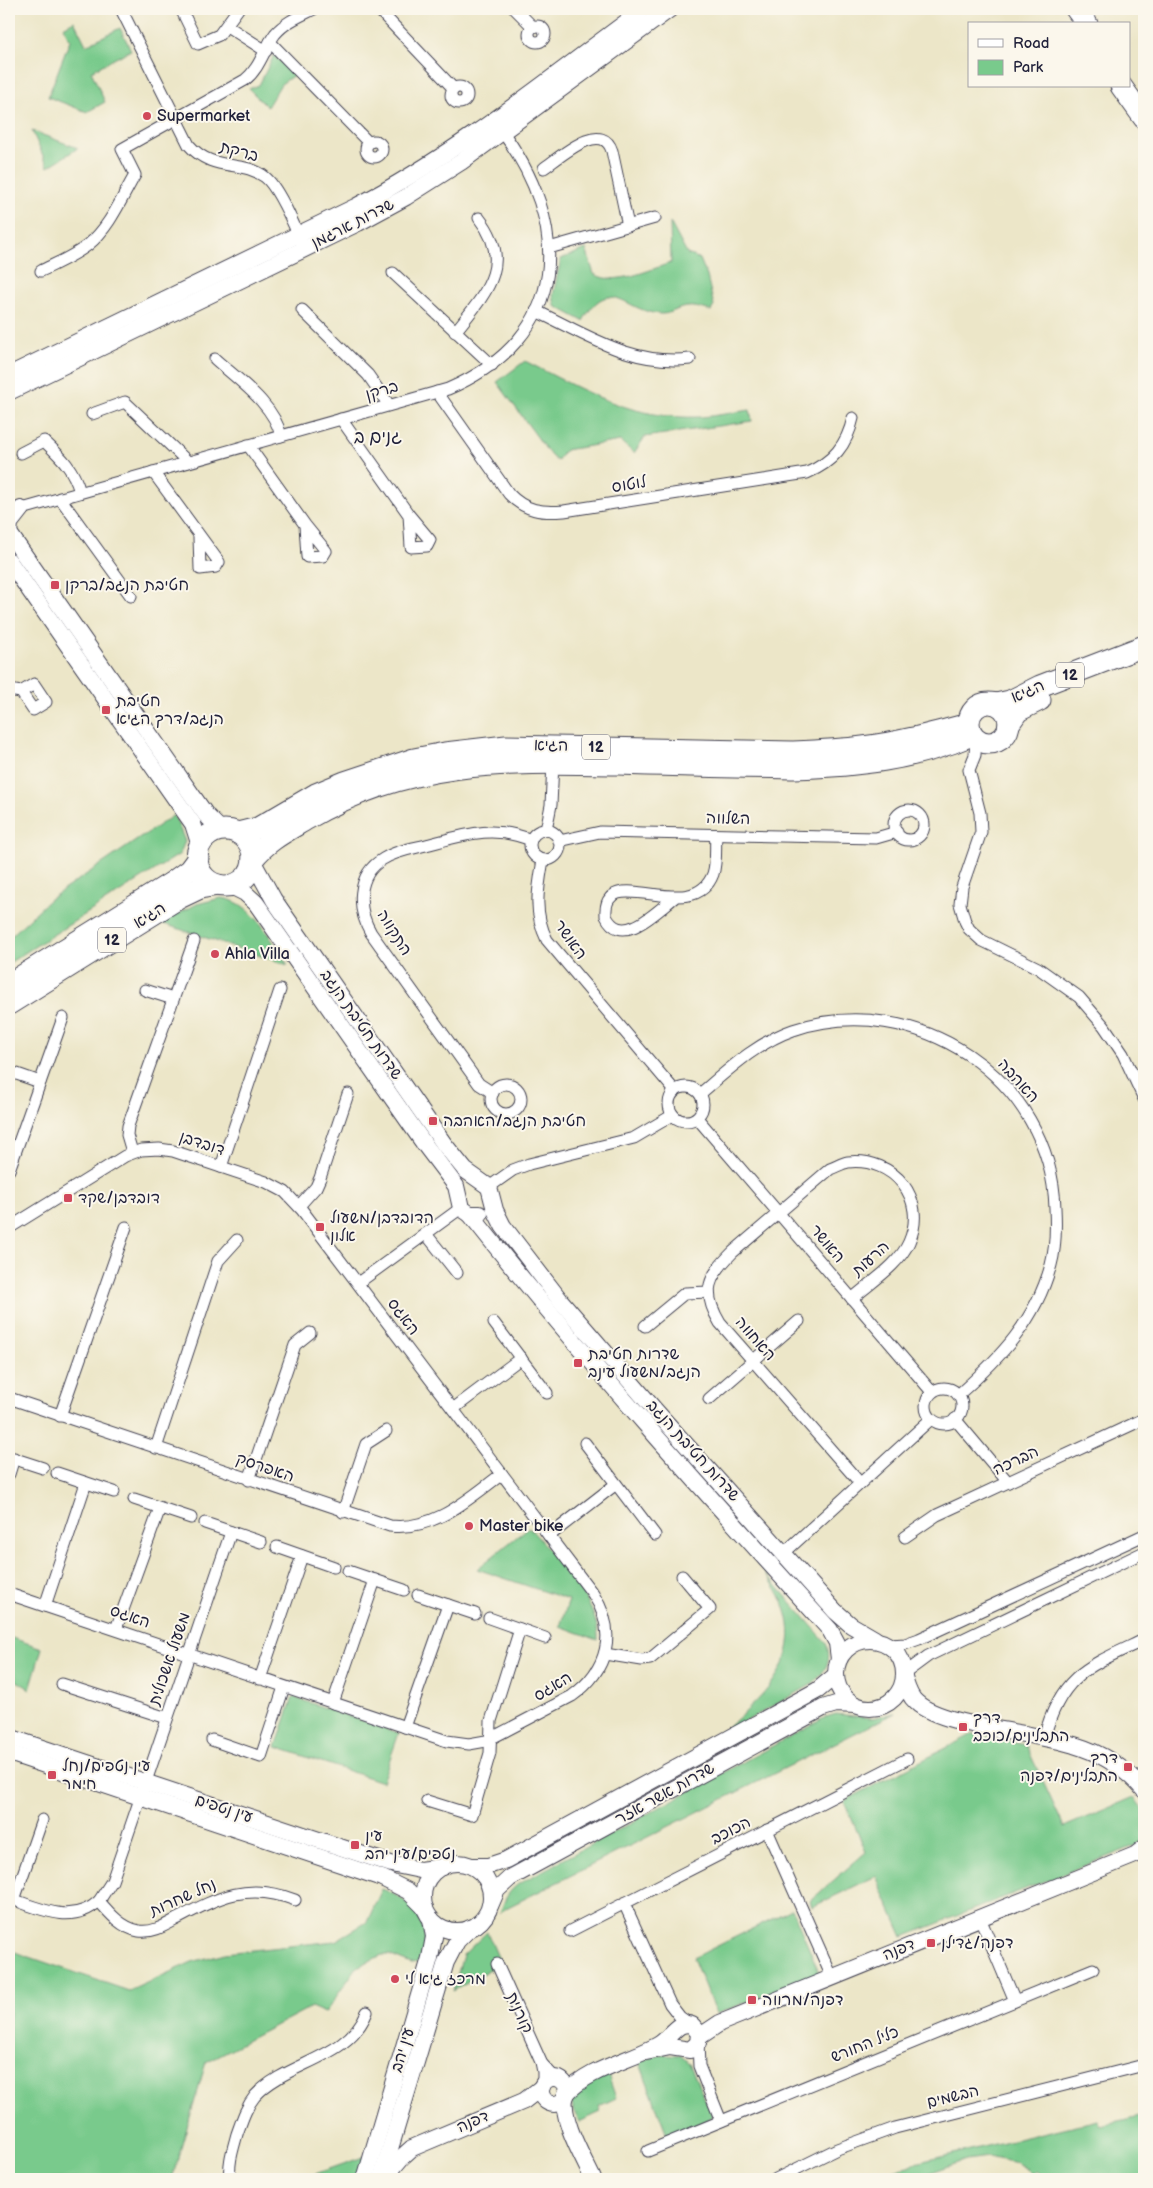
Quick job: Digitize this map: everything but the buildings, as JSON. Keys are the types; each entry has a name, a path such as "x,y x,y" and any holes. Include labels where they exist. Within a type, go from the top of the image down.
{"highway":[{"path":"1064,9 1074,22"},
{"path":"1076,9 1086,22"},
{"path":"1130,85 1144,110"},
{"path":"1122,88 1144,118"},
{"name":"הגיא","path":"996,704 1010,701 1040,686 1144,646"},
{"name":"הגיא","path":"1009,724 1015,714 1023,707 1144,660"},
{"name":"12","path":"996,704 988,703 976,707 969,718 972,733 987,744 999,741 1007,732 1009,724"},
{"path":"996,704 1004,710 1009,724"},
{"name":"הגיא","path":"253,861 274,839 324,809 385,785 418,775 476,765 553,763 794,768 867,764 943,748 972,733"},
{"name":"הגיא","path":"232,831 258,828 316,794 345,782 406,761 445,753 506,746 784,751 826,750 972,733"},
{"path":"232,831 250,844 253,861"},
{"name":"12","path":"199,852 211,834 232,831"},
{"path":"199,852 199,867 204,876 224,885"},
{"name":"הגיא","path":"9,984 171,883 189,870 199,852"},
{"name":"12","path":"224,885 244,879 253,861"},
{"name":"הגיא","path":"9,1004 179,898 200,888 224,885"}],"street":[{"name":"ברקת","path":"121,9 189,145 198,155 217,164 247,170 265,177 274,188 302,242"},
{"path":"181,9 198,44 219,35 238,9"},
{"path":"41,271 82,250 98,236 112,217 135,175 122,149 174,118 245,80 254,71 268,47 286,24 314,9"},
{"path":"378,9 454,89"},
{"path":"515,9 533,27"},
{"name":"שדרות ארגמן","path":"9,375 406,197 448,171 498,126 644,9"},
{"name":"שדרות ארגמן","path":"498,126 662,11"},
{"path":"227,26 268,47 369,143"},
{"name":"ברקן","path":"15,511 437,392 469,380 492,365 516,342 527,328 541,303 548,274 549,248 542,206 522,165 498,126"},
{"path":"544,168 586,141 595,138 604,139 610,146 628,226"},
{"path":"456,332 482,298 494,275 496,264 493,242 479,218"},
{"path":"549,248 655,218"},
{"name":"שדרות ארגמן","path":"9,392 302,242"},
{"path":"393,273 492,365"},
{"path":"302,310 372,378 389,406"},
{"path":"536,311 637,357 662,360 690,359"},
{"path":"215,358 267,407 277,421 281,436"},
{"name":"לוטוס","path":"437,392 509,494 522,506 545,512 573,510 808,473 826,464 840,449 848,435 853,418"},
{"path":"92,414 125,402 188,462"},
{"path":"341,419 409,515"},
{"path":"21,454 44,441 68,464 76,478 80,492"},
{"path":"248,445 305,525"},
{"path":"152,472 199,537"},
{"path":"60,498 131,596"},
{"path":"15,511 10,523 9,534 160,763"},
{"path":"9,561 194,811 213,823 232,831"},
{"path":"9,690 22,692"},
{"path":"972,733 975,755 969,770 980,813 981,832 962,887 960,904 965,921 969,929 981,940 1038,968 1079,998 1104,1026 1124,1054 1144,1099"},
{"path":"546,830 551,805 553,763"},
{"path":"194,811 199,852"},
{"path":"546,830 556,835 559,841 558,852 555,856 543,860 534,855 531,850 531,840 535,834 546,830"},
{"name":"התקווה","path":"493,1093 479,1084 372,933 360,908 363,886 373,867 383,858 458,836 489,832 513,833 531,840"},
{"name":"השלווה","path":"559,841 600,832 876,838 896,832"},
{"path":"674,897 641,923 630,929 617,928 606,916 607,903 622,891 674,897 696,892 709,881 715,863 716,835"},
{"name":"האושר","path":"543,860 537,909 540,926 547,940 675,1091"},
{"name":"שדרות חטיבת הנגב","path":"253,861 274,900 440,1138 463,1167 487,1189 496,1214 503,1226 560,1300 648,1402 843,1618 858,1631 875,1639"},
{"name":"שדרות חטיבת הנגב","path":"224,885 245,893 256,903 428,1150 455,1185 463,1206 546,1310 606,1380 830,1630 837,1643 837,1667"},
{"path":"132,1152 127,1135 128,1126 194,941"},
{"path":"146,990 173,1000"},
{"path":"221,1167 280,990"},
{"path":"9,1170 63,1018"},
{"name":"האהבה","path":"700,1094 747,1056 776,1038 793,1030 824,1023 857,1020 894,1023 920,1031 949,1044 974,1059 1014,1095 1029,1116 1051,1168 1055,1197 1056,1228 1051,1263 1032,1312 1016,1337 993,1364 958,1395"},
{"path":"14,1073 40,1082"},
{"path":"687,1087 700,1094 703,1105 698,1118 685,1122 672,1115 669,1104 675,1091 687,1087"},
{"path":"299,1206 316,1186 320,1178 348,1094"},
{"path":"487,1189 513,1170 529,1164 634,1138 672,1115"},
{"name":"האושר","path":"698,1118 932,1392"},
{"name":"דובדבן","path":"9,1228 132,1152 147,1149 166,1150 271,1184 284,1192 299,1206 358,1283"},
{"name":"הרעות","path":"778,1213 830,1169 846,1162 865,1162 891,1172 902,1182 914,1202 916,1215 910,1240 905,1251 852,1298"},
{"path":"358,1283 463,1206 465,1183 472,1180 487,1189"},
{"path":"463,1206 478,1214 486,1211 487,1189"},
{"path":"645,1326 685,1293 708,1292 710,1280 718,1267 778,1213"},
{"path":"60,1416 126,1227"},
{"path":"426,1234 457,1273"},
{"path":"156,1448 218,1261 237,1240"},
{"name":"האגס","path":"9,1594 456,1744 473,1744 490,1739 583,1689 598,1670 604,1654 607,1636 606,1625 599,1603 358,1283"},
{"name":"האחווה","path":"708,1292 711,1308 720,1323 860,1483"},
{"path":"709,1398 799,1321"},
{"path":"494,1323 547,1393"},
{"path":"249,1480 295,1345 310,1333"},
{"path":"453,1409 521,1358"},
{"path":"945,1388 952,1389 958,1395 962,1407 955,1419 943,1424 931,1419 926,1412 925,1405 932,1392 945,1388"},
{"name":"האפרסק","path":"9,1398 343,1512 390,1526 420,1525 441,1517 502,1474"},
{"path":"784,1553 931,1419"},
{"path":"955,1419 1008,1482"},
{"name":"הברכה","path":"905,1537 937,1516 1144,1419"},
{"path":"343,1512 366,1444 386,1431"},
{"path":"585,1443 655,1535"},
{"path":"9,1474 11,1457 43,1468"},
{"path":"57,1473 114,1492"},
{"path":"44,1606 86,1483"},
{"path":"549,1536 616,1484"},
{"path":"134,1499 191,1518"},
{"path":"116,1629 160,1508"},
{"path":"205,1523 261,1542"},
{"name":"משעול אשכולית","path":"100,1901 112,1880 231,1532"},
{"path":"1144,1535 919,1639 905,1644 890,1645 875,1639 854,1643 846,1650 837,1667 838,1685 842,1694 855,1705 866,1708 899,1705 1074,1744 1102,1757 1131,1776 1144,1790"},
{"path":"277,1547 334,1567"},
{"path":"881,1706 891,1702 898,1694 905,1676 928,1656 1144,1552"},
{"path":"260,1678 302,1556"},
{"path":"348,1571 404,1590"},
{"path":"604,1654 642,1660 650,1659 710,1609 682,1576"},
{"path":"333,1703 375,1580"},
{"path":"418,1595 474,1614"},
{"path":"405,1727 448,1605"},
{"path":"488,1618 545,1638"},
{"path":"427,1801 472,1815 490,1753 491,1721 520,1629"},
{"path":"1044,1738 1057,1702 1073,1679 1099,1661 1144,1640"},
{"path":"890,1645 901,1658 908,1691 915,1701 937,1713"},
{"name":"שדרות אשר אזר","path":"472,1866 488,1866 506,1860 818,1690 837,1667"},
{"path":"62,1684 167,1718"},
{"path":"212,1740 261,1757 284,1686"},
{"name":"שדרות אשר אזר","path":"490,1906 497,1890 510,1878 824,1708 836,1704 855,1705"},
{"name":"עין נטפים","path":"9,1737 143,1790 382,1878 408,1891 428,1913"},
{"name":"עין נטפים","path":"9,1753 143,1790 397,1866 420,1870 442,1867"},
{"name":"הכוכב","path":"570,1931 907,1759"},
{"path":"42,1820 11,1899 52,1912 68,1914 82,1912 100,1901"},
{"path":"767,1830 832,1977"},
{"name":"דפנה","path":"382,2179 405,2153 422,2144 573,2081 584,2079 646,2052 663,2048 686,2036 1141,1852"},
{"path":"456,1863 472,1866 481,1872 487,1881 491,1891 490,1906 481,1920 470,1928 458,1931 448,1929 428,1913 424,1892 427,1882 433,1873 442,1867 456,1863"},
{"name":"נחל שחרות","path":"100,1901 120,1923 133,1929 146,1931 162,1927 215,1900 241,1892 267,1892 295,1900"},
{"path":"624,1903 670,2004 680,2017 721,2121"},
{"name":"עין יהב","path":"365,2179 430,1958 434,1937 428,1913"},
{"path":"980,1918 1015,2001"},
{"name":"עין יהב","path":"382,2179 448,1956 457,1941 470,1928"},
{"name":"קורנית","path":"497,1964 553,2090"},
{"name":"כליל החורש","path":"648,2150 1093,1969"},
{"path":"230,2179 232,2154 243,2117 254,2098 272,2083 344,2042 357,2030 367,2012"},
{"name":"הבשמים","path":"776,2179 837,2149 895,2128 1144,2065"},
{"path":"553,2090 564,2107 593,2179"},
{"path":"403,2107 406,2132 411,2139 422,2144"}],"green space":[{"path":"74,21 86,45 120,28 131,50 91,71 105,102 87,112 48,97 70,40 63,27"},
{"path":"274,55 294,75 281,84 267,107 249,89 259,85"},
{"path":"32,131 78,148 48,167"},
{"path":"670,222 687,254 700,259 707,276 714,306 711,311 691,307 662,314 649,312 610,297 602,299 593,307 583,321 555,306 553,295 561,259 586,249 594,274 602,278 622,278 643,273 671,263"},
{"path":"525,361 588,393 631,409 676,417 713,416 750,410 752,421 645,437 634,453 620,441 565,450 557,461 551,456 497,382"},
{"path":"174,815 185,841 180,854 9,963 9,938 50,899"},
{"path":"221,898 243,906 252,914 268,934 288,965 161,923 197,904"},
{"path":"529,1527 562,1565 583,1595 597,1625 598,1640 560,1626 569,1600 477,1569"},
{"path":"757,1563 825,1641 829,1654 827,1665 811,1685 710,1741 742,1715 771,1685 781,1668 788,1649 789,1629 783,1602 773,1584"},
{"path":"9,1637 42,1648 30,1689 17,1681 9,1672"},
{"path":"293,1697 399,1733 382,1782 276,1747"},
{"path":"895,1713 506,1908 500,1914 507,1896 520,1883 826,1717 836,1714 872,1718"},
{"path":"973,1734 1026,1745 1064,1827 1134,1797 1144,1811 1144,1839 1137,1845 903,1937 876,1876 812,1907 810,1901 866,1852 844,1801"},
{"path":"382,1889 405,1901 419,1917 423,1927 424,1938 424,1950 420,1963 411,1964 389,1955 382,1955 357,1967 325,2013 311,2007 206,2062 172,2179 9,2179 9,1950 129,1991 192,1962 225,1953 335,1941 367,1922"},
{"path":"792,1909 820,1974 716,2014 693,1958"},
{"path":"487,1932 501,1964 453,1991 463,1955"},
{"path":"663,2054 680,2055 689,2063 713,2117 668,2137 639,2061"},
{"path":"608,2075 616,2098 599,2106 601,2112 579,2122 572,2104 576,2093 585,2085"},
{"path":"1144,2115 1144,2179 1047,2179 1036,2170 1033,2173 1017,2163 988,2157 966,2160 912,2179 872,2179 874,2178 873,2174 908,2167 915,2163 1098,2120 1101,2125"},
{"path":"366,2156 357,2179 301,2179"}],"place":[{"name":"Supermarket","path":"147,116"},
{"name":"חטיבת הנגב/ברקן","path":"55,585"},
{"name":"חטיבת הנגב/דרך הגיא","path":"106,710"},
{"name":"Ahla Villa","path":"215,954"},
{"name":"חטיבת הנגב/האהבה","path":"433,1121"},
{"name":"דובדבן/שקד","path":"68,1198"},
{"name":"הדובדבן/משעול אלון","path":"320,1227"},
{"name":"שדרות חטיבת הנגב/משעול עינב","path":"578,1363"},
{"name":"Master bike","path":"469,1526"},
{"name":"דרך התבלינים/כוכב","path":"963,1727"},
{"name":"דרך התבלינים/דפנה","path":"1128,1767"},
{"name":"עין נטפים/נחל חימר","path":"52,1775"},
{"name":"עין נטפים/עין יהב","path":"355,1845"},
{"name":"דפנה/גדילן","path":"931,1943"},
{"name":"מרכז גיא לי","path":"395,1979"},
{"name":"דפנה/מרווה","path":"752,2000"}],"district":[{"name":"גנים ב","path":"378,437"}]}
